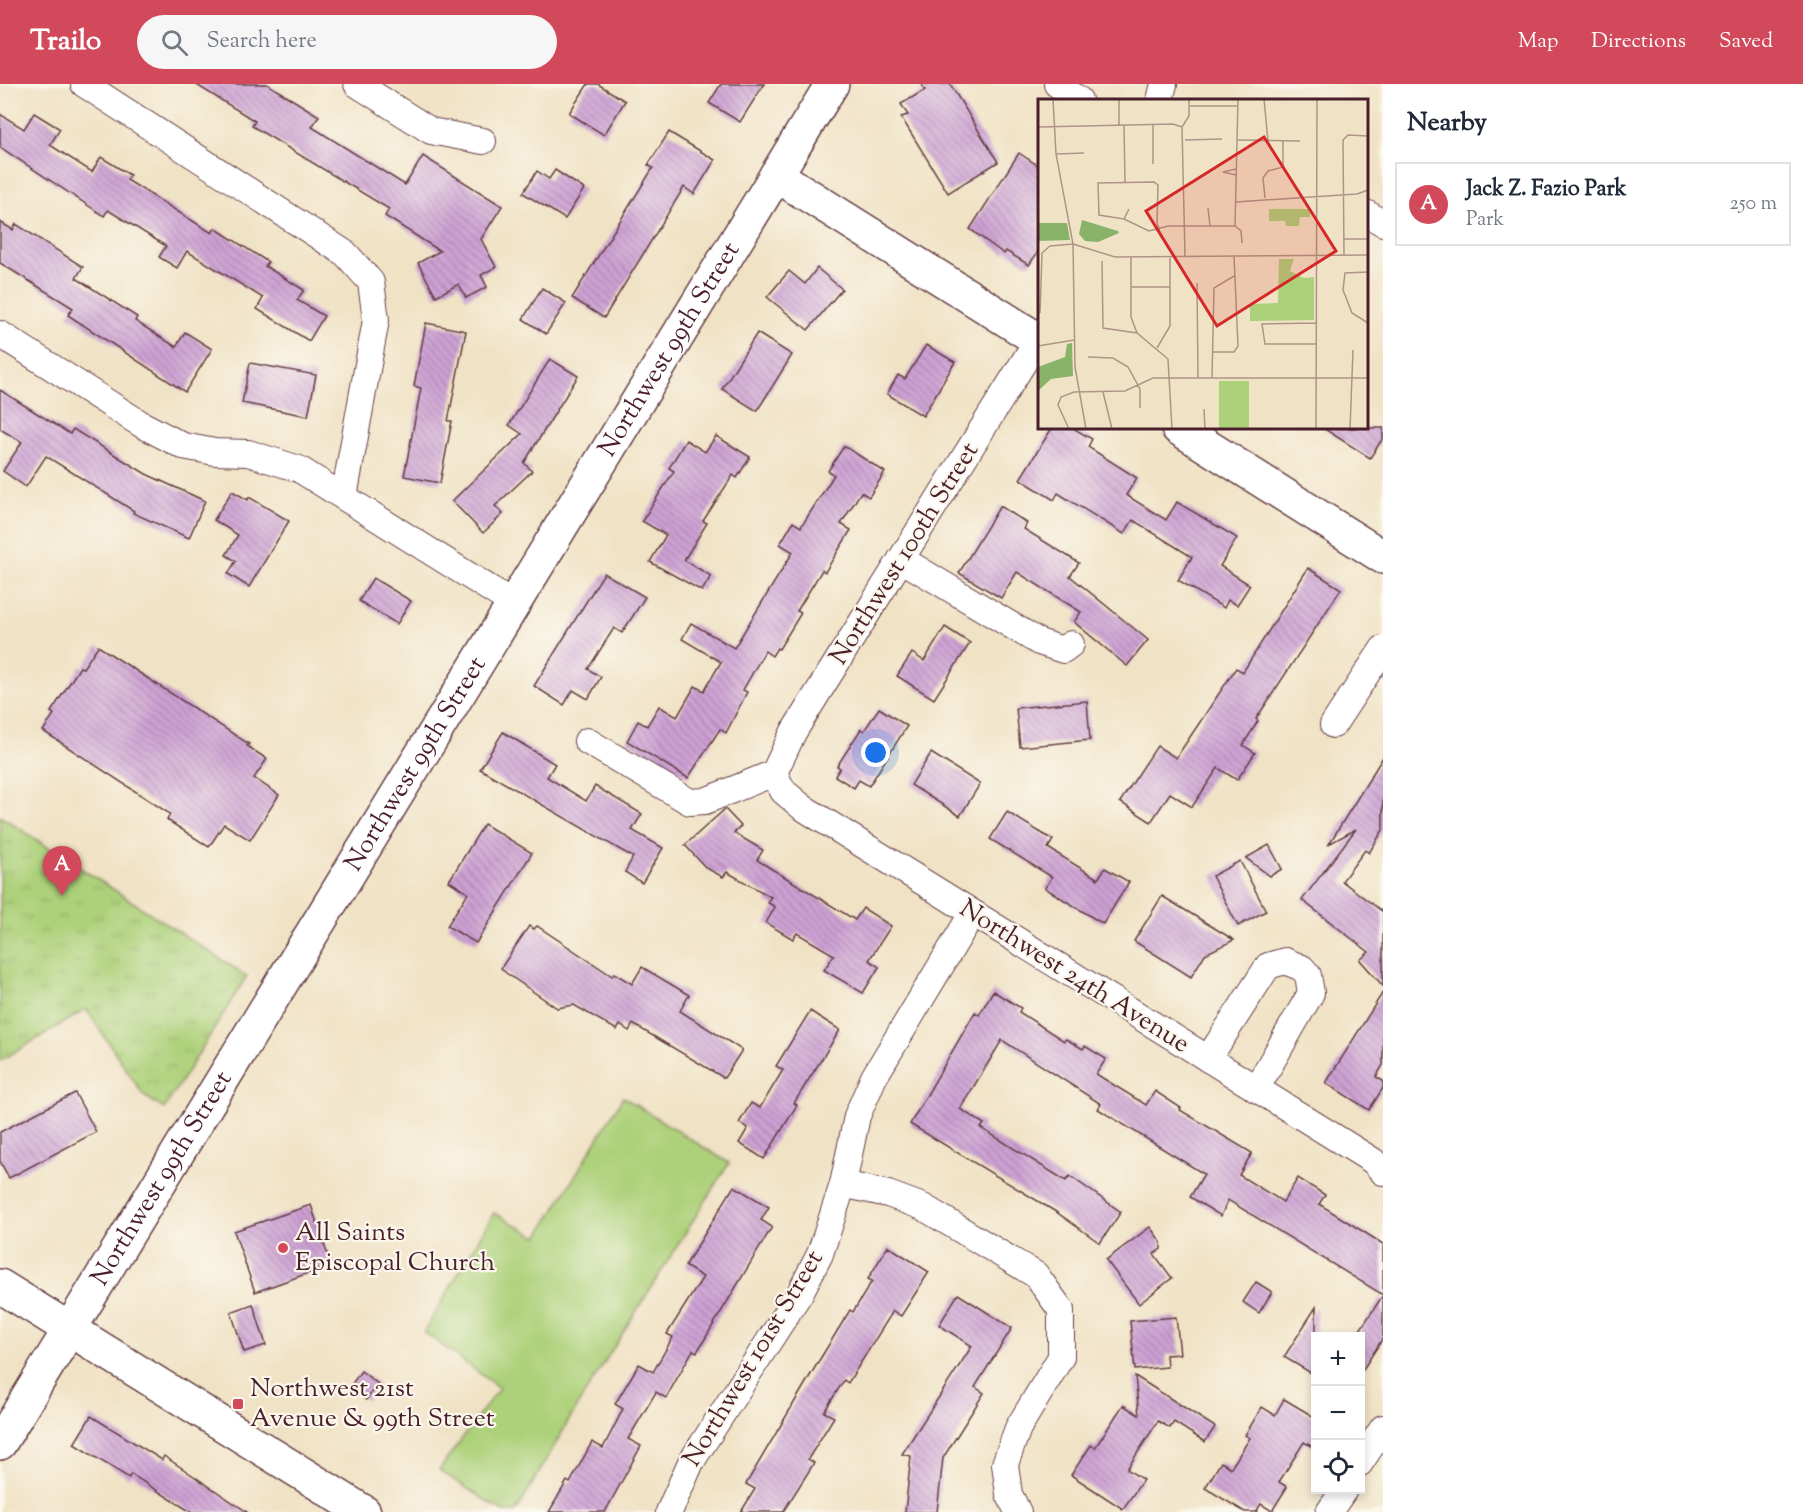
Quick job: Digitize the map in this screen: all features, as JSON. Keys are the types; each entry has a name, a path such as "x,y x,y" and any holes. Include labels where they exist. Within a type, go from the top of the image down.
{"main road":[{"name":"Northwest 99th Street","path":"0,1443 832,84"},
{"path":"776,175 1038,338"},
{"path":"1180,429 1383,557"},
{"path":"0,1286 364,1512"}],"street":[{"path":"84,84 346,254 371,282 376,320 344,497"},
{"path":"357,84 431,132 483,141"},
{"path":"1057,84 1077,99"},
{"path":"1368,214 1383,223"},
{"path":"0,334 141,424 183,446 215,452 248,453 299,469 514,604"},
{"name":"Northwest 100th Street","path":"774,773 794,731 1038,341"},
{"path":"901,560 1039,642 1063,650 1071,644"},
{"path":"1333,725 1383,649"},
{"path":"587,741 690,802 705,801 774,773"},
{"name":"Northwest 24th Avenue","path":"774,773 783,791 802,807 1372,1161 1383,1172"},
{"name":"Northwest 101st Street","path":"669,1512 691,1462 800,1293 820,1254 843,1184 857,1116 874,1077 972,914"},
{"path":"1208,1059 1268,966 1286,961 1302,968 1311,984 1308,1002 1256,1089"},
{"path":"843,1184 888,1194 923,1207 1036,1275 1061,1310 1061,1357 1018,1428 1005,1464 1014,1503"},
{"path":"1365,1456 1383,1428"},
{"path":"1329,1512 1341,1494"}],"green space":[{"path":"0,816 247,976 164,1109 144,1096 86,1009 0,1061"},
{"path":"623,1097 729,1163 579,1403 516,1512 503,1512 439,1470 499,1388 424,1332 494,1213 538,1237"}],"building":[{"path":"195,84 267,84 319,116 312,127 405,185 423,156 502,206 481,239 496,267 481,275 487,287 466,298 459,284 436,296 418,263 440,251 385,216 389,209 252,126 255,121"},
{"path":"588,84 598,84 625,101 604,135 569,113"},
{"path":"721,84 764,84 740,122 709,103"},
{"path":"921,84 950,84 998,162 948,193 901,117 908,115 901,104 925,90"},
{"path":"34,113 60,129 50,145 92,172 101,157 130,175 127,180 212,233 215,228 268,262 265,266 304,290 297,300 324,316 309,341 257,309 263,298 187,251 177,268 159,257 166,246 108,210 104,216 0,147 0,114 24,129"},
{"path":"669,132 715,160 694,194 684,187 604,318 572,298 653,168 648,165"},
{"path":"1019,153 1038,166 1038,252 1029,265 1006,251 1004,254 970,229"},
{"path":"555,170 584,189 565,219 523,193 537,171 549,179"},
{"path":"0,222 13,230 16,224 83,267 76,278 137,317 135,321 176,347 185,332 212,349 185,392 68,315 73,308 0,263"},
{"path":"817,268 842,289 808,330 767,297 789,271 805,284"},
{"path":"542,288 566,303 546,334 523,319"},
{"path":"426,323 466,331 448,421 452,421 440,483 404,476 421,388 414,386"},
{"path":"757,333 792,355 757,411 722,389"},
{"path":"926,345 955,362 923,416 887,394 898,375 905,379"},
{"path":"550,359 578,376 524,463 532,471 495,506 503,514 483,533 452,501 522,434 509,425"},
{"path":"250,363 316,375 308,416 242,403"},
{"path":"0,390 70,434 73,429 146,474 205,501 189,538 133,513 134,511 46,456 26,487 3,471 22,442 0,429"},
{"path":"1383,428 1383,438 1370,458 1325,429"},
{"path":"1051,429 1075,429 1092,439 1088,447 1137,478 1126,495 1166,520 1177,502 1237,538 1220,566 1250,585 1237,605 1228,600 1224,608 1178,580 1192,557 1133,520 1124,534 1058,493 1054,500 1020,479"},
{"path":"716,436 750,457 737,478 733,475 703,521 707,523 684,560 711,576 702,591 650,562 666,535 642,521 674,471 669,468 686,440 705,452"},
{"path":"844,446 885,472 869,497 861,492 841,524 851,530 825,572 822,570 797,611 801,613 779,649 777,648 772,656 765,651 743,690 747,692 726,733 720,729 688,778 627,741 638,721 647,726 659,706 677,717 695,686 704,691 721,662 682,639 691,623 734,648 793,552 780,544 793,522 801,527 834,475 828,471"},
{"path":"232,491 248,500 249,497 289,521 249,587 228,574 236,561 226,555 238,535 214,520"},
{"path":"1000,506 1027,523 1024,529 1079,563 1070,576 1148,640 1127,666 1074,622 1081,612 1017,572 1001,598 959,573"},
{"path":"1308,568 1341,589 1256,719 1258,721 1243,745 1255,753 1237,780 1218,768 1192,807 1170,793 1151,822 1120,802 1157,746 1176,758 1236,668 1243,672"},
{"path":"604,573 645,597 622,633 614,628 588,669 601,677 588,699 573,690 564,705 534,686"},
{"path":"373,578 411,601 397,624 359,601"},
{"path":"945,627 970,643 934,699 897,676 912,653 924,661"},
{"path":"98,646 249,744 247,746 267,759 254,778 279,795 250,840 224,824 209,847 167,820 170,814 43,731 54,714 51,712 80,667 83,668"},
{"path":"1087,701 1090,740 1020,747 1016,708"},
{"path":"879,708 907,726 869,786 859,780 854,788 835,776 840,768 837,766 861,729 864,731"},
{"path":"503,732 555,764 547,777 586,801 595,786 642,814 632,830 663,848 642,883 625,872 633,857 480,769"},
{"path":"931,753 980,784 960,816 911,785"},
{"path":"1383,757 1383,830 1369,853 1365,850 1342,881 1383,912 1383,986 1360,960 1369,952 1302,900 1356,829 1329,844"},
{"path":"725,809 741,826 734,833 763,850 757,860 855,920 863,908 891,926 869,960 879,967 863,993 824,970 834,955 797,933 793,939 766,923 775,907 767,902 771,897 727,872 723,877 706,868 685,845"},
{"path":"1007,812 1053,840 1048,848 1098,879 1105,868 1129,882 1103,924 1045,888 1052,877 990,839"},
{"path":"484,824 532,853 476,943 447,926 468,893 449,881"},
{"path":"1269,845 1282,869 1270,876 1246,858"},
{"path":"1240,861 1266,911 1238,926 1212,876"},
{"path":"1162,896 1234,940 1205,954 1191,977 1134,941"},
{"path":"529,926 534,929 537,926 612,976 614,973 632,984 642,967 689,995 680,1011 742,1050 724,1078 633,1024 629,1031 620,1025 617,1030 574,1005 557,1008 506,973 501,968"},
{"path":"993,991 1021,1008 1019,1012 1064,1041 1066,1039 1083,1049 1085,1046 1106,1059 1096,1074 1146,1105 1155,1091 1181,1108 1180,1110 1252,1153 1239,1175 1283,1202 1298,1178 1325,1195 1319,1204 1383,1244 1383,1295 1228,1200 1221,1216 1190,1197 1204,1174 1098,1109 1101,1104 1002,1040 960,1109 984,1124 981,1128 1066,1181 1070,1176 1121,1212 1100,1243 1056,1212 910,1124 975,1012 979,1015"},
{"path":"1383,992 1383,1065 1376,1077 1383,1081 1383,1088 1369,1110 1326,1083"},
{"path":"810,1011 840,1030 794,1103 797,1105 764,1159 739,1143 748,1128 739,1123 751,1103 760,1108 783,1070 776,1066"},
{"path":"75,1093 96,1132 9,1178 0,1161 0,1132"},
{"path":"734,1186 769,1207 761,1220 772,1227 697,1352 693,1350 666,1398 656,1392 628,1439 641,1446 605,1512 549,1512 567,1481 570,1483 592,1442 603,1448 623,1409 615,1404 639,1364 653,1372 673,1337 667,1334 703,1277 685,1266"},
{"name":"All Saints Episcopal Church","path":"311,1205 331,1265 255,1292 234,1231"},
{"path":"1150,1227 1161,1242 1161,1249 1154,1254 1172,1278 1139,1304 1106,1260"},
{"path":"888,1246 929,1272 901,1316 893,1311 848,1383 844,1380 824,1412 834,1417 808,1459 814,1463 783,1512 741,1512 755,1489 746,1484 850,1310 853,1312 872,1281 868,1279"},
{"path":"1256,1282 1272,1292 1259,1313 1243,1302"},
{"path":"958,1294 1012,1328 975,1387 984,1393 943,1458 937,1512 905,1512 911,1456 902,1454 972,1346 939,1325"},
{"path":"1383,1295 1383,1338 1365,1366 1365,1332 1360,1332"},
{"path":"253,1304 266,1345 244,1352 231,1312"},
{"path":"1316,1307 1316,1332 1311,1332 1311,1373 1284,1357"},
{"path":"1176,1317 1180,1354 1166,1355 1167,1367 1135,1370 1130,1321"},
{"path":"361,1371 378,1384 366,1400 349,1388"},
{"path":"1135,1376 1215,1427 1205,1442 1174,1422 1170,1428 1158,1421 1127,1469 1143,1480 1123,1509 1071,1475 1091,1445 1095,1448 1123,1405 1139,1415"},
{"path":"1284,1399 1311,1415 1311,1446 1304,1442 1279,1482 1287,1487 1272,1511 1261,1504 1256,1512 1245,1512 1205,1488 1221,1462 1231,1468 1250,1438 1245,1435 1262,1407 1275,1415"},
{"path":"91,1416 162,1460 164,1456 247,1512 191,1512 131,1474 129,1478 74,1444"}],"place":[{"name":"Jack Z. Fazio Park","path":"62,896"},
{"name":"All Saints Episcopal Church","path":"283,1248"},
{"name":"Northwest 21st Avenue & 99th Street","path":"238,1404"}]}
